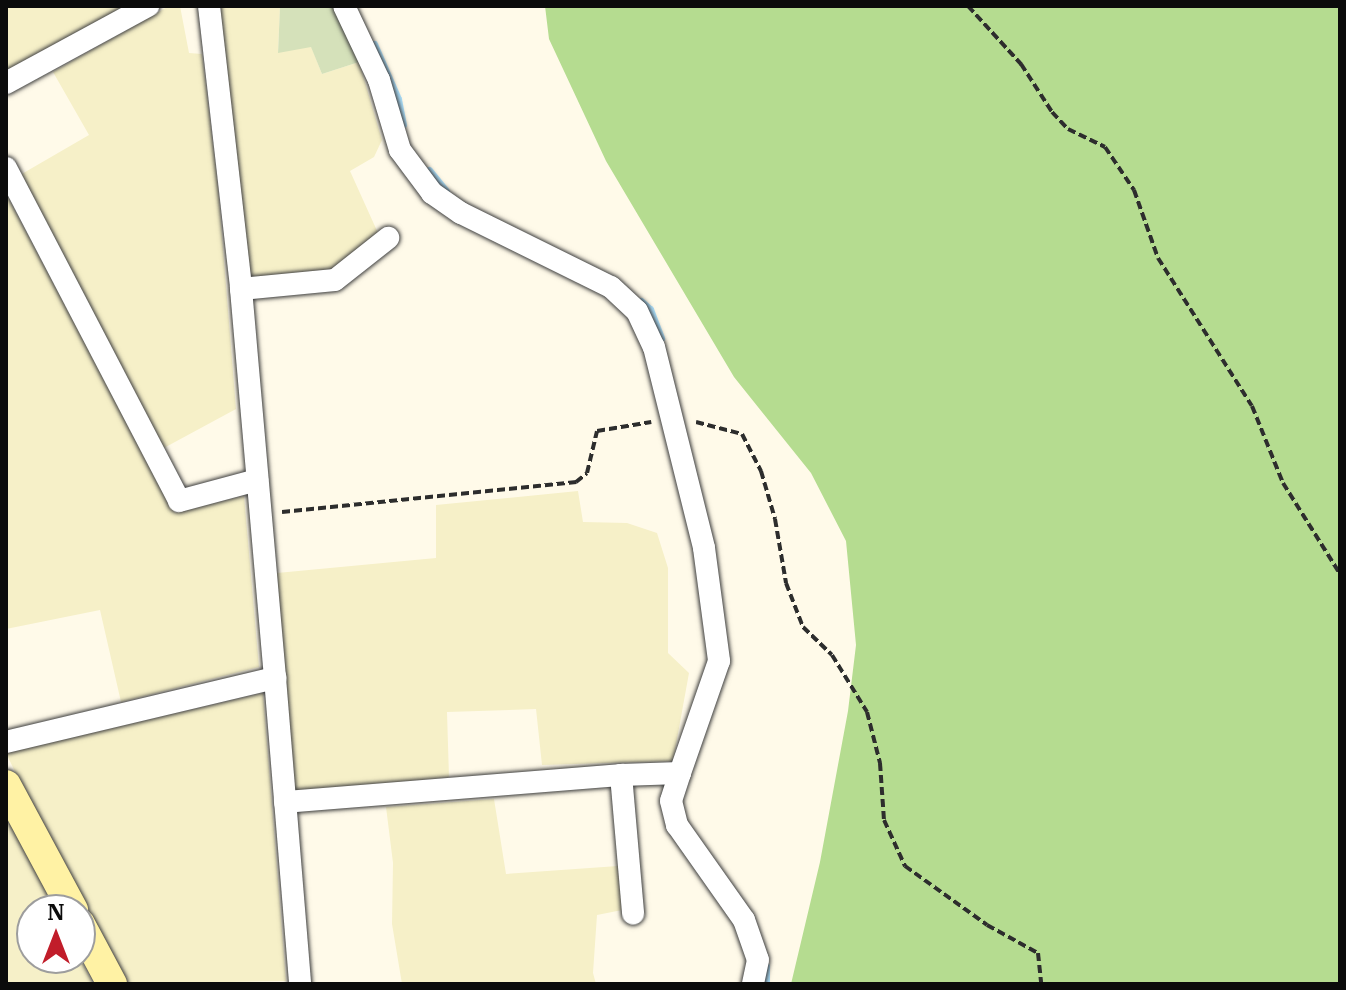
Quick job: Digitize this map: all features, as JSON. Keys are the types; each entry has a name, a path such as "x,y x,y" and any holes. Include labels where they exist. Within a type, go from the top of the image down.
{"main road":[{"path":"6,785 64,894"},
{"path":"96,954 112,984"}],"street":[{"path":"6,83 148,6"},
{"path":"209,6 241,289 300,984"},
{"path":"344,6 379,80 400,150 432,193 461,213 611,287 637,311 654,347 704,548 719,661 671,801 677,825 744,920 758,960 753,984"},
{"path":"6,168 179,501 257,480"},
{"path":"241,289 335,280 388,238"},
{"path":"6,742 275,678"},
{"path":"285,802 680,773"},
{"path":"621,775 633,913"}],"path":[{"path":"968,6 1021,64 1052,112 1068,129 1105,147 1134,190 1158,258 1252,406 1283,483 1340,574"}],"shaded area":[{"path":"6,6 132,6 6,74"},
{"path":"169,6 180,6 189,53 202,54 218,187 236,409 162,449 20,175 89,135 53,72"},
{"path":"220,6 280,6 278,52 311,46 322,74 359,62 382,140 374,157 350,171 378,233 330,272 247,280"},
{"path":"6,194 175,513 244,496 259,667 121,702 100,610 6,629"},
{"path":"578,491 583,522 627,523 657,533 668,568 668,653 689,673 673,761 542,765 536,709 447,712 449,777 295,793 277,573 436,558 436,505"},
{"path":"263,693 286,981 124,984 96,932 96,894 76,894 6,753"},
{"path":"494,799 506,874 618,866 622,910 597,915 593,973 596,984 402,984 392,924 393,863 386,807"},
{"path":"6,813 48,894 16,894 16,974 88,974 93,984 6,984"}],"green space":[{"path":"280,6 335,6 359,62 322,74 311,47 278,53"},
{"path":"545,6 1340,6 1340,984 791,984 820,862 848,711 856,645 846,541 811,473 734,377 606,161 549,39"}],"waterway":[{"path":"374,44 398,99 403,125"},
{"path":"429,170 446,191"},
{"path":"641,301 650,309 661,338"},
{"path":"766,966 766,984"}]}
